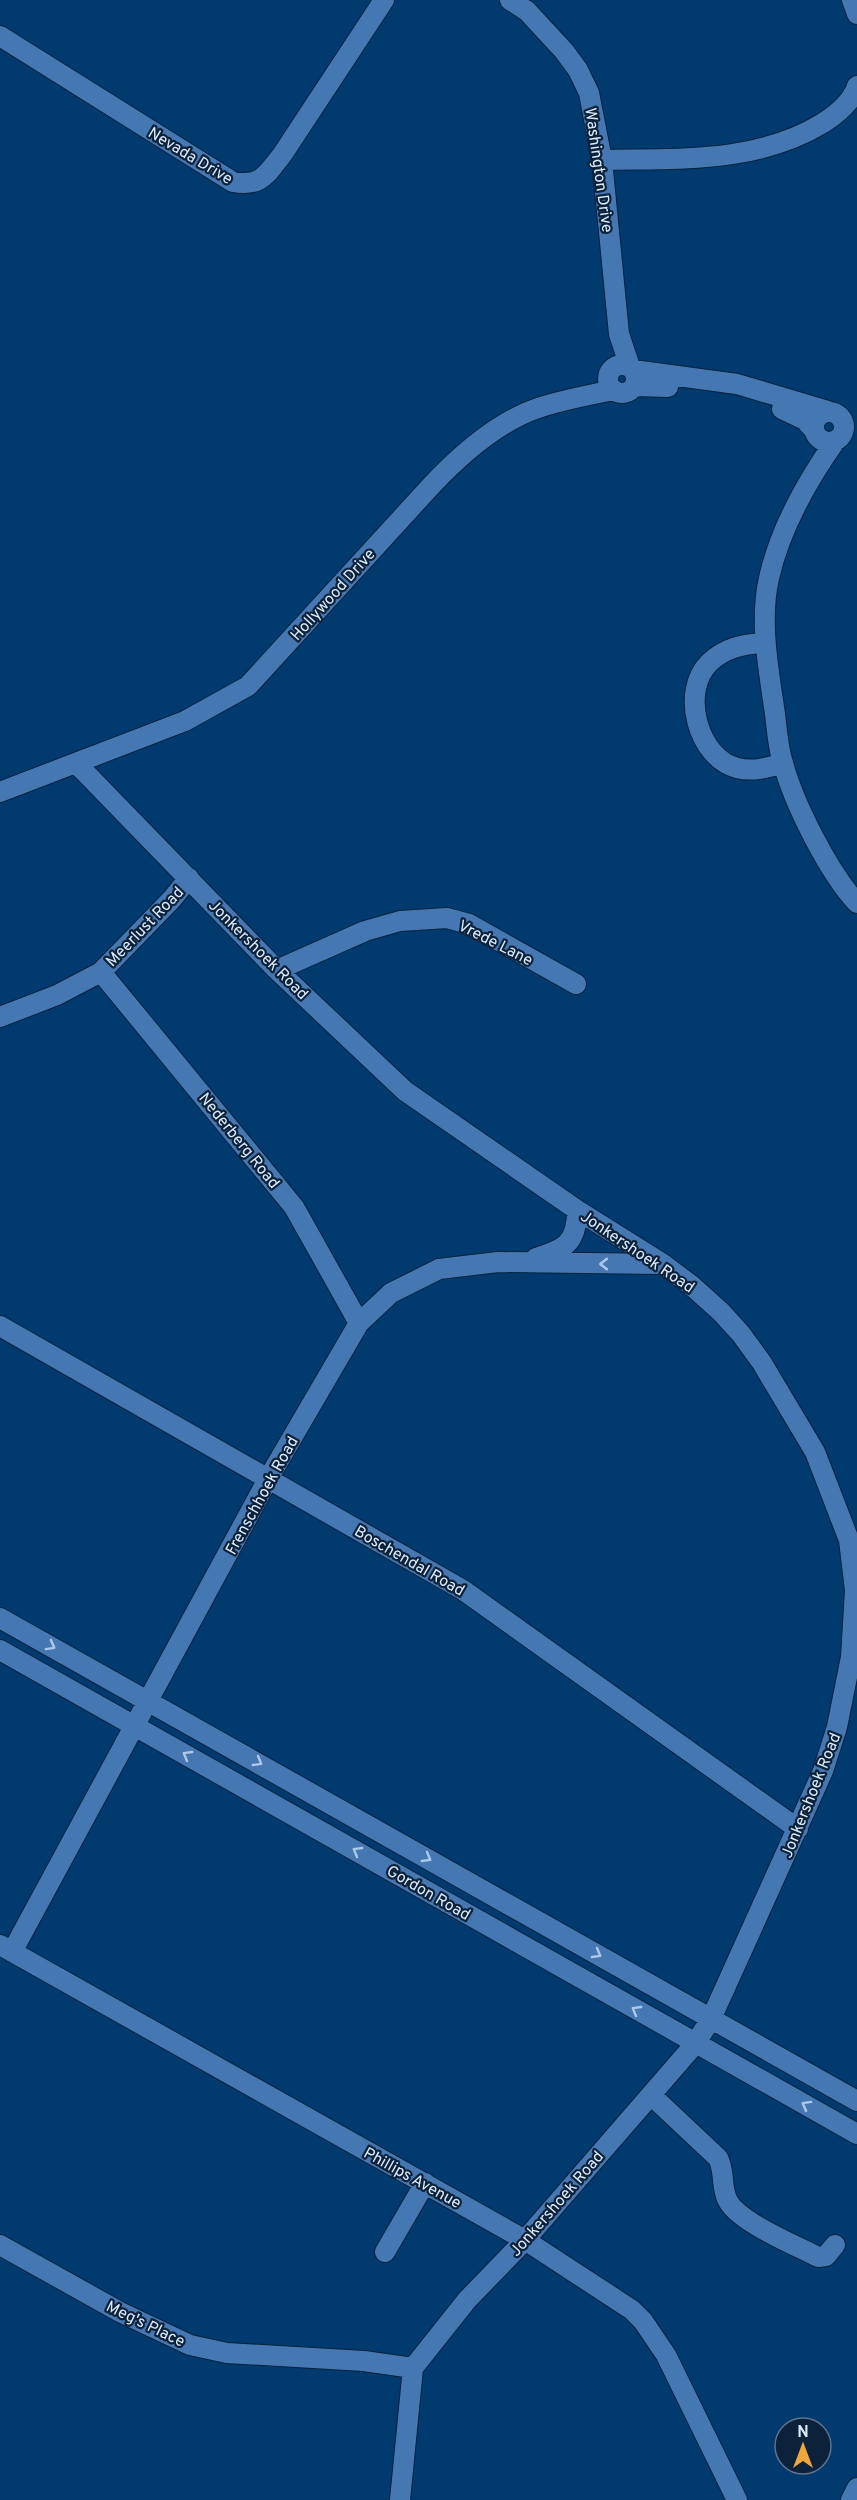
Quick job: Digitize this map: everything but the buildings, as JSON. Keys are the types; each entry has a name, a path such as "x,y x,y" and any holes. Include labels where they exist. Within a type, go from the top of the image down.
{"street":[{"name":"Nevada Drive","path":"0,36 233,182 254,183 267,175 282,155 384,0"},
{"name":"Washington Drive","path":"510,0 527,11 564,51 578,70 589,93 602,160 622,376"},
{"path":"852,0 857,14"},
{"path":"602,160 703,158 735,155 768,147 808,132 837,114 857,86"},
{"name":"Hollywood Drive","path":"622,376 690,389 738,395 791,412 805,420 816,433"},
{"name":"Hollywood Drive","path":"0,792 185,721 248,686 449,468 500,428 536,409 570,399 622,376 737,384 843,426"},
{"path":"817,468 817,418 843,426"},
{"path":"816,433 829,442 843,426"},
{"path":"843,426 817,468 781,538 768,580 764,644 782,763 806,821 831,867 857,903"},
{"path":"764,644 736,646 707,664 697,684 696,715 699,729 720,760 735,768 752,771 782,763"},
{"name":"Jonkershoek Road","path":"76,763 277,970 405,1091 577,1210 663,1264 692,1285 721,1312 741,1334 762,1363 815,1452 849,1539 855,1590 851,1657 837,1726 822,1771 798,1829 711,2019 695,2044 525,2240 467,2300 413,2368"},
{"name":"Meerlust Road","path":"0,1017 57,994 101,972 172,899 189,878"},
{"name":"Vrede Lane","path":"277,970 365,931 400,921 447,918 468,924 576,984"},
{"name":"Nederberg Road","path":"101,972 294,1207 359,1323"},
{"path":"519,1263 563,1249 575,1230 577,1210"},
{"name":"Frenschhoek Road","path":"6,1948 150,1701 268,1479 359,1323 391,1293 439,1269 498,1262 663,1264"},
{"name":"Boschendal Road","path":"0,1326 463,1590 798,1829"},
{"name":"Gordon Road","path":"0,1618 857,2101"},
{"name":"Gordon Road","path":"0,1650 857,2134"},
{"name":"Phillips Avenue","path":"6,1948 525,2240 632,2310 643,2320 666,2355 737,2500"},
{"path":"651,2095 718,2158 724,2169 726,2197 739,2215 818,2257 826,2256 835,2245"},
{"path":"385,2252 424,2183"},
{"name":"Meg's Place","path":"0,2246 120,2312 190,2345 227,2353 364,2361 413,2368"},
{"path":"400,2500 413,2368"},
{"path":"851,2500 857,2488"}]}
